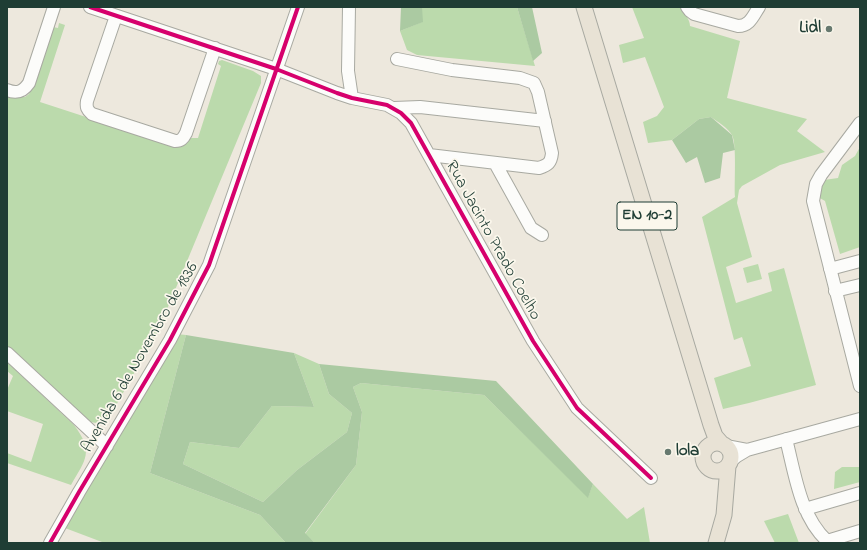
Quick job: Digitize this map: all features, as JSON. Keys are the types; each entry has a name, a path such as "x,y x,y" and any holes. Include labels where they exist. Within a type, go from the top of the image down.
{"main road":[{"name":"EN 10-2","path":"584,7 711,425 715,436 730,453 724,515 716,543"},
{"name":"EN 10-2","path":"704,451 708,443 711,425"},
{"path":"724,445 714,443 710,445 704,451 703,460 722,480 726,492"},
{"path":"708,467 716,471 729,464"}],"street":[{"path":"7,90 16,93 21,92 29,83 54,7"},
{"name":"Rua Jacinto Prado Coelho","path":"90,7 276,69 352,98 387,105 401,113 411,123 533,341 577,408 651,478"},
{"name":"Avenida 6 de Novembro de 1836","path":"42,543 53,538 170,340 209,265 298,7"},
{"path":"349,7 348,71 352,98"},
{"path":"687,7 694,14 738,26 744,26 748,23 759,7"},
{"path":"116,16 86,106 88,110 100,116 175,141 183,139 186,133 215,48"},
{"path":"397,59 452,70 520,78 534,83 538,92 552,153 551,162 547,166 539,168 429,155"},
{"path":"394,108 420,107 545,121"},
{"path":"860,124 821,175 813,194 814,209 860,386"},
{"path":"495,163 531,228 542,235"},
{"path":"830,269 860,261"},
{"path":"835,291 860,285"},
{"path":"7,353 107,446"},
{"path":"729,464 737,456 747,450 860,420"},
{"path":"786,440 805,509 818,532 827,541 860,531"},
{"path":"724,445 747,450"},
{"path":"805,509 860,493"}],"green space":[{"path":"401,7 422,7 423,22 400,31"},
{"path":"422,7 517,7 535,66 417,55 407,50 400,31 422,22"},
{"path":"517,7 532,7 542,53 533,61"},
{"path":"632,7 681,7 690,23 690,26 740,41 727,98 807,119 797,131 825,152 780,165 742,186 739,190 737,203 752,257 726,267 736,303 772,291 768,273 784,268 816,385 723,409 714,378 751,366 742,337 734,340 702,217 735,197 734,140 732,135 723,125 711,117 699,119 672,140 648,143 643,122 657,116 664,107 645,57 623,63 619,45 644,38"},
{"path":"59,23 65,25 40,102 178,147 186,144 191,138 198,138 221,66 218,64 219,61 222,60 253,71 261,76 261,83 158,331 110,416 104,422 100,423 91,422 7,348 7,97 25,97 29,94 53,27 58,28"},
{"path":"711,117 732,135 735,150 723,153 720,178 705,183 697,157 686,163 672,140 699,119"},
{"path":"860,147 860,247 840,254 825,201 818,197 824,180 838,178 842,165 855,156"},
{"path":"758,264 762,279 747,283 743,268"},
{"path":"177,334 186,335 150,473 260,515 286,543 102,543 65,528"},
{"path":"186,335 294,353 314,407 272,406 239,448 190,442 183,464 263,502 297,470 347,432 352,413 329,394 319,364 496,381 593,484 588,498 484,395 361,383 353,387 362,412 356,465 305,533 315,543 286,543 260,515 150,473"},
{"path":"294,353 319,364 329,394 352,413 347,432 297,470 263,502 183,464 190,442 239,448 272,406 314,407"},
{"path":"7,362 74,425 80,434 86,449 86,455 81,468 71,485 7,463 7,453 31,462 43,424 7,411 7,390 13,376 7,371"},
{"path":"361,383 484,395 588,497 593,484 627,519 644,507 650,543 315,543 305,534 356,465 362,412 353,387"},
{"path":"842,467 860,467 860,482 834,489 835,472"},
{"path":"788,514 799,543 775,543 764,521"}],"cycle path":[{"path":"90,7 276,69 352,98 387,105 401,113 411,123 533,341 577,408 651,478"},
{"path":"50,543 170,340 209,265 298,7"}],"place":[{"name":"Lidl","path":"829,29"},
{"name":"lola","path":"668,452"}]}
